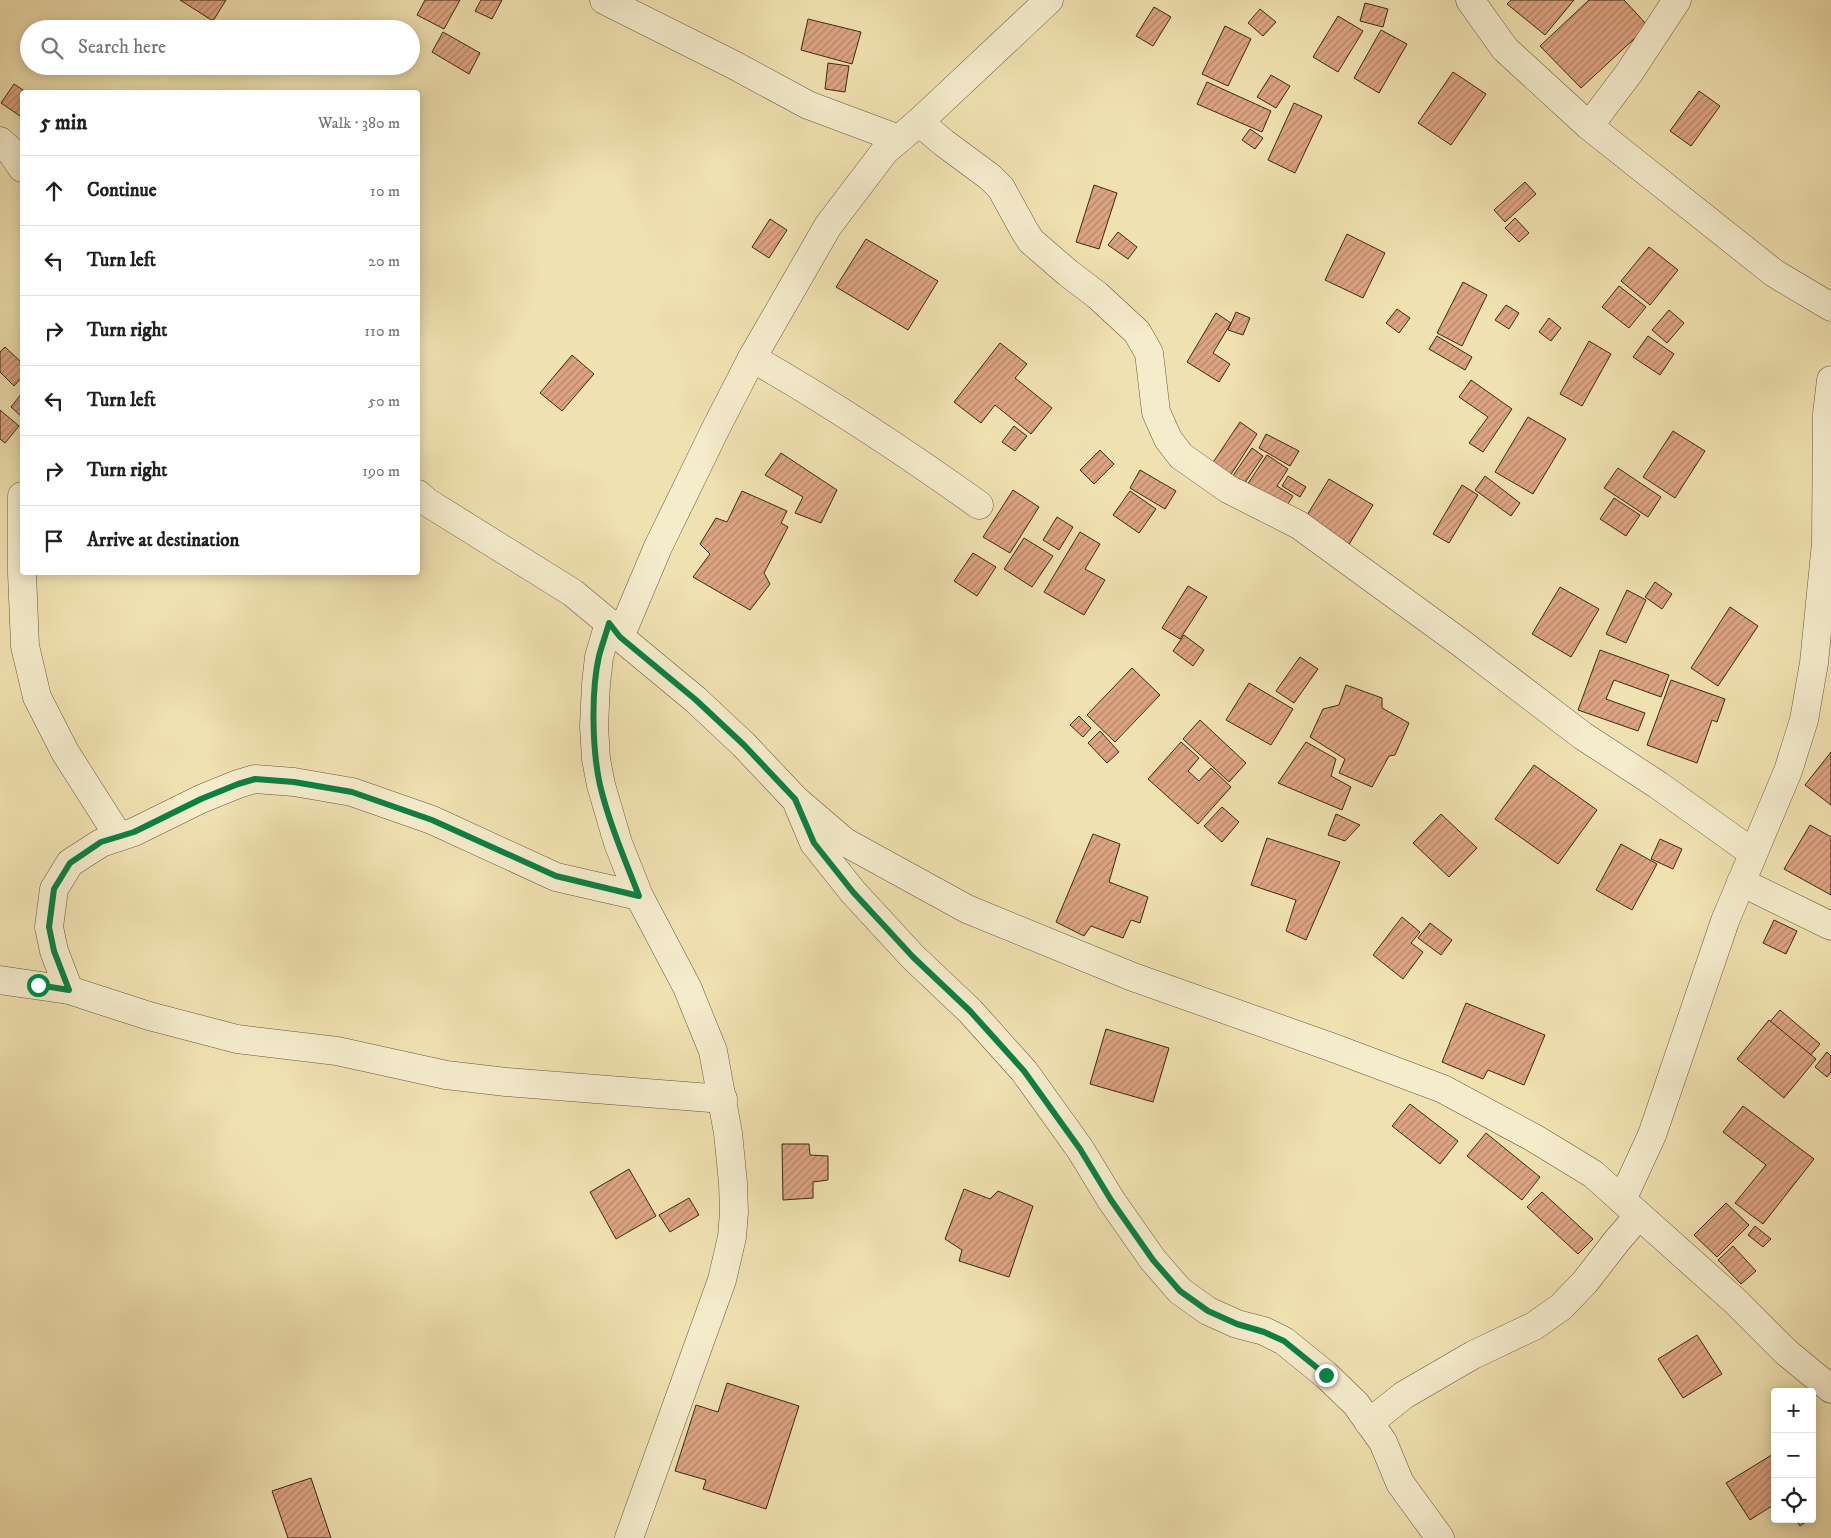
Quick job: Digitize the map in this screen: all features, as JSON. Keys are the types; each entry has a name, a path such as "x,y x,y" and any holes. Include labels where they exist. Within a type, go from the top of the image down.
{"street":[{"path":"604,0 732,64 808,105 909,130 944,143 990,177 1001,188 1031,241 1068,273 1098,295 1138,332 1149,353 1156,412 1168,439 1181,456 1228,489 1299,526 1335,550 1583,736 1658,785 1753,853"},
{"path":"629,1538 722,1280 732,1237 734,1212 733,1183 723,1099 713,1051 687,987 639,896 615,833 601,785 596,759 594,726 599,657 658,547 752,358 828,226 885,151 1049,0"},
{"path":"1470,0 1505,49 1589,126 1774,273 1831,307"},
{"path":"1589,126 1629,73 1677,0"},
{"path":"0,141 20,165"},
{"path":"752,358 819,396 877,433 979,505"},
{"path":"1370,1423 1404,1395 1473,1355 1534,1326 1561,1306 1585,1282 1616,1242 1631,1208 1652,1135 1725,922 1788,771 1804,720 1824,631 1828,414 1831,380"},
{"path":"420,496 573,593 696,700 744,745 795,799 845,842 967,909 1133,977 1443,1088 1534,1138 1593,1174 1735,1301 1786,1352 1831,1389"},
{"path":"22,575 24,646 37,697 65,752 119,837"},
{"path":"69,990 54,951 49,927 54,889 70,863 101,842 134,832 170,813 238,784 255,779 294,782 352,792 432,820 556,876 639,896"},
{"path":"795,799 814,843 853,892 913,957 970,1011 1024,1071 1080,1149 1111,1200 1148,1252 1180,1291 1208,1311 1284,1341 1326,1375 1356,1404 1370,1423 1383,1442 1400,1483 1440,1538"},
{"path":"1741,882 1831,926"},
{"path":"0,980 69,990 149,1016 237,1039 337,1052 446,1075 506,1082 723,1099"}],"building":[{"path":"180,0 226,0 214,20"},
{"path":"425,0 460,0 444,29 417,15"},
{"path":"481,0 502,0 492,19 475,11"},
{"path":"1511,0 1574,0 1545,35 1507,4"},
{"path":"1589,0 1624,0 1648,26 1581,88 1540,46"},
{"path":"1365,3 1388,9 1383,27 1360,21"},
{"path":"1154,7 1171,17 1153,46 1136,36"},
{"path":"1260,9 1276,22 1263,36 1248,23"},
{"path":"1338,16 1363,31 1338,72 1313,57"},
{"path":"808,19 861,32 852,64 801,50"},
{"path":"1225,26 1251,39 1228,86 1202,74"},
{"path":"1381,30 1407,44 1379,93 1354,78"},
{"path":"443,32 480,53 469,74 432,52"},
{"path":"828,63 849,66 845,92 825,89"},
{"path":"1453,72 1486,94 1451,145 1418,123"},
{"path":"1271,75 1290,86 1276,108 1257,97"},
{"path":"1207,82 1271,111 1262,132 1197,104"},
{"path":"14,84 23,90 20,90 20,116 1,103"},
{"path":"1699,91 1720,106 1691,146 1670,131"},
{"path":"1294,103 1322,116 1295,173 1268,160"},
{"path":"1250,129 1263,138 1255,149 1242,140"},
{"path":"1525,182 1536,194 1505,222 1494,210"},
{"path":"1094,185 1117,193 1099,249 1076,242"},
{"path":"1515,218 1529,233 1519,242 1505,228"},
{"path":"770,219 787,230 769,258 752,247"},
{"path":"1118,232 1137,247 1128,259 1108,245"},
{"path":"1347,234 1385,253 1363,298 1325,280"},
{"path":"866,239 938,281 908,330 836,287"},
{"path":"1649,247 1678,270 1650,305 1621,281"},
{"path":"1463,282 1487,295 1462,346 1437,333"},
{"path":"1619,286 1646,307 1629,328 1602,307"},
{"path":"1506,305 1519,313 1509,329 1495,320"},
{"path":"1397,309 1410,318 1399,333 1386,323"},
{"path":"1669,310 1684,323 1667,343 1652,330"},
{"path":"1236,312 1250,318 1243,335 1228,330"},
{"path":"1216,313 1231,323 1213,353 1230,364 1219,382 1187,362"},
{"path":"1549,318 1561,328 1551,341 1539,332"},
{"path":"1437,336 1472,357 1465,370 1429,349"},
{"path":"1648,336 1674,354 1660,375 1633,357"},
{"path":"1589,341 1611,354 1582,406 1560,394"},
{"path":"1000,343 1027,364 1015,378 1052,408 1031,434 995,405 981,423 954,402"},
{"path":"5,347 20,361 20,379 14,386 0,372 0,352"},
{"path":"572,355 594,374 562,411 540,393"},
{"path":"1471,380 1512,409 1483,452 1469,443 1488,417 1459,397"},
{"path":"20,396 20,415 11,407"},
{"path":"0,410 19,426 5,443 0,439"},
{"path":"1528,417 1566,439 1533,494 1495,472"},
{"path":"1240,422 1257,434 1228,479 1210,467"},
{"path":"1014,426 1027,436 1015,451 1002,442"},
{"path":"1673,431 1705,451 1675,498 1643,477"},
{"path":"1266,434 1299,451 1290,466 1259,448"},
{"path":"1252,448 1263,456 1242,487 1230,480"},
{"path":"1100,450 1114,464 1094,484 1080,470"},
{"path":"781,453 837,490 821,523 795,513 803,497 765,475"},
{"path":"1267,455 1288,469 1277,486 1293,496 1282,513 1245,488"},
{"path":"1618,468 1661,497 1648,517 1604,488"},
{"path":"1140,470 1176,491 1165,509 1130,488"},
{"path":"1288,476 1306,487 1300,497 1282,486"},
{"path":"1485,476 1520,503 1511,516 1475,490"},
{"path":"1329,479 1373,505 1345,551 1301,525"},
{"path":"1462,485 1478,495 1449,543 1433,534"},
{"path":"1013,490 1039,507 1010,553 983,537"},
{"path":"742,491 787,511 781,523 788,527 764,573 770,584 750,610 693,577 710,554 700,544 716,518 727,522"},
{"path":"1130,491 1156,509 1139,533 1113,515"},
{"path":"1614,498 1640,515 1626,536 1600,519"},
{"path":"1057,517 1073,527 1059,550 1043,540"},
{"path":"1080,532 1100,544 1085,569 1105,580 1084,615 1044,592"},
{"path":"1024,538 1053,556 1032,587 1004,569"},
{"path":"973,553 996,567 977,596 954,581"},
{"path":"1655,582 1672,594 1662,609 1645,597"},
{"path":"1188,586 1207,597 1180,639 1162,628"},
{"path":"1560,587 1599,609 1571,657 1532,634"},
{"path":"1627,590 1646,600 1626,643 1606,634"},
{"path":"1730,607 1758,626 1718,686 1691,668"},
{"path":"1184,635 1204,650 1193,666 1173,651"},
{"path":"1600,650 1669,675 1661,697 1614,680 1606,699 1645,713 1638,731 1578,710"},
{"path":"1300,657 1318,669 1294,703 1276,691"},
{"path":"1132,668 1160,695 1115,742 1087,715"},
{"path":"1671,680 1725,699 1717,722 1712,720 1697,763 1647,745"},
{"path":"1249,683 1293,709 1271,745 1226,720"},
{"path":"1346,685 1382,698 1382,708 1409,723 1395,755 1389,756 1372,787 1339,773 1345,759 1310,737 1323,709 1339,705"},
{"path":"1079,716 1091,728 1083,737 1070,725"},
{"path":"1200,720 1246,763 1229,782 1183,739"},
{"path":"1100,731 1119,752 1107,763 1088,743"},
{"path":"1181,742 1199,758 1188,771 1199,781 1211,768 1231,787 1198,824 1148,779"},
{"path":"1306,742 1336,759 1331,776 1351,787 1342,810 1278,783"},
{"path":"1831,752 1831,805 1805,785"},
{"path":"1534,765 1597,810 1558,864 1495,819"},
{"path":"1222,807 1239,822 1222,842 1204,826"},
{"path":"1336,814 1360,825 1345,841 1328,835"},
{"path":"1441,814 1477,848 1449,877 1413,843"},
{"path":"1810,825 1831,837 1831,895 1784,869"},
{"path":"1093,834 1120,844 1109,882 1148,897 1140,923 1131,920 1123,938 1091,926 1084,936 1056,922"},
{"path":"1267,838 1340,862 1306,940 1286,931 1296,900 1251,885"},
{"path":"1660,839 1682,849 1673,869 1651,859"},
{"path":"1621,844 1657,864 1632,910 1596,890"},
{"path":"1402,917 1420,932 1411,943 1423,952 1403,979 1373,955"},
{"path":"1774,920 1797,931 1786,954 1763,943"},
{"path":"1430,923 1452,940 1441,955 1418,938"},
{"path":"1466,1003 1545,1035 1524,1085 1488,1070 1483,1079 1442,1062"},
{"path":"1780,1010 1820,1044 1803,1064 1763,1030"},
{"path":"1769,1020 1816,1059 1784,1098 1737,1059"},
{"path":"1106,1029 1169,1048 1153,1102 1090,1084"},
{"path":"1827,1052 1831,1056 1831,1072 1827,1077 1815,1067"},
{"path":"1410,1104 1458,1141 1440,1164 1392,1126"},
{"path":"1743,1106 1814,1159 1763,1224 1735,1203 1766,1165 1723,1132"},
{"path":"1486,1133 1540,1177 1522,1200 1467,1156"},
{"path":"782,1144 809,1144 810,1155 828,1156 828,1180 813,1182 813,1198 783,1200"},
{"path":"629,1169 656,1216 616,1239 590,1192"},
{"path":"964,1189 990,1199 998,1191 1033,1206 1009,1277 959,1261 962,1250 945,1239"},
{"path":"1542,1192 1593,1239 1578,1254 1527,1207"},
{"path":"689,1198 699,1215 670,1232 659,1215"},
{"path":"1726,1203 1749,1225 1717,1257 1694,1235"},
{"path":"1755,1226 1771,1239 1763,1247 1748,1235"},
{"path":"1733,1246 1756,1271 1741,1284 1718,1260"},
{"path":"1697,1335 1722,1374 1683,1398 1658,1359"},
{"path":"727,1383 799,1406 766,1509 703,1489 706,1480 675,1471 696,1405 718,1412"},
{"path":"1771,1455 1771,1507 1750,1520 1726,1483"},
{"path":"311,1478 331,1538 288,1538 272,1491"}],"route":[{"path":"38,985 69,990 54,951 49,927 54,889 70,863 101,842 134,832 201,799 255,779 294,782 352,792 432,820 556,876 639,896 618,842 601,785 596,759 594,726 596,684 599,657 609,623 620,637 696,700 744,745 795,799 814,843 853,892 913,957 970,1011 1024,1071 1080,1149 1111,1200 1153,1260 1180,1291 1208,1311 1284,1341 1326,1375"}]}
